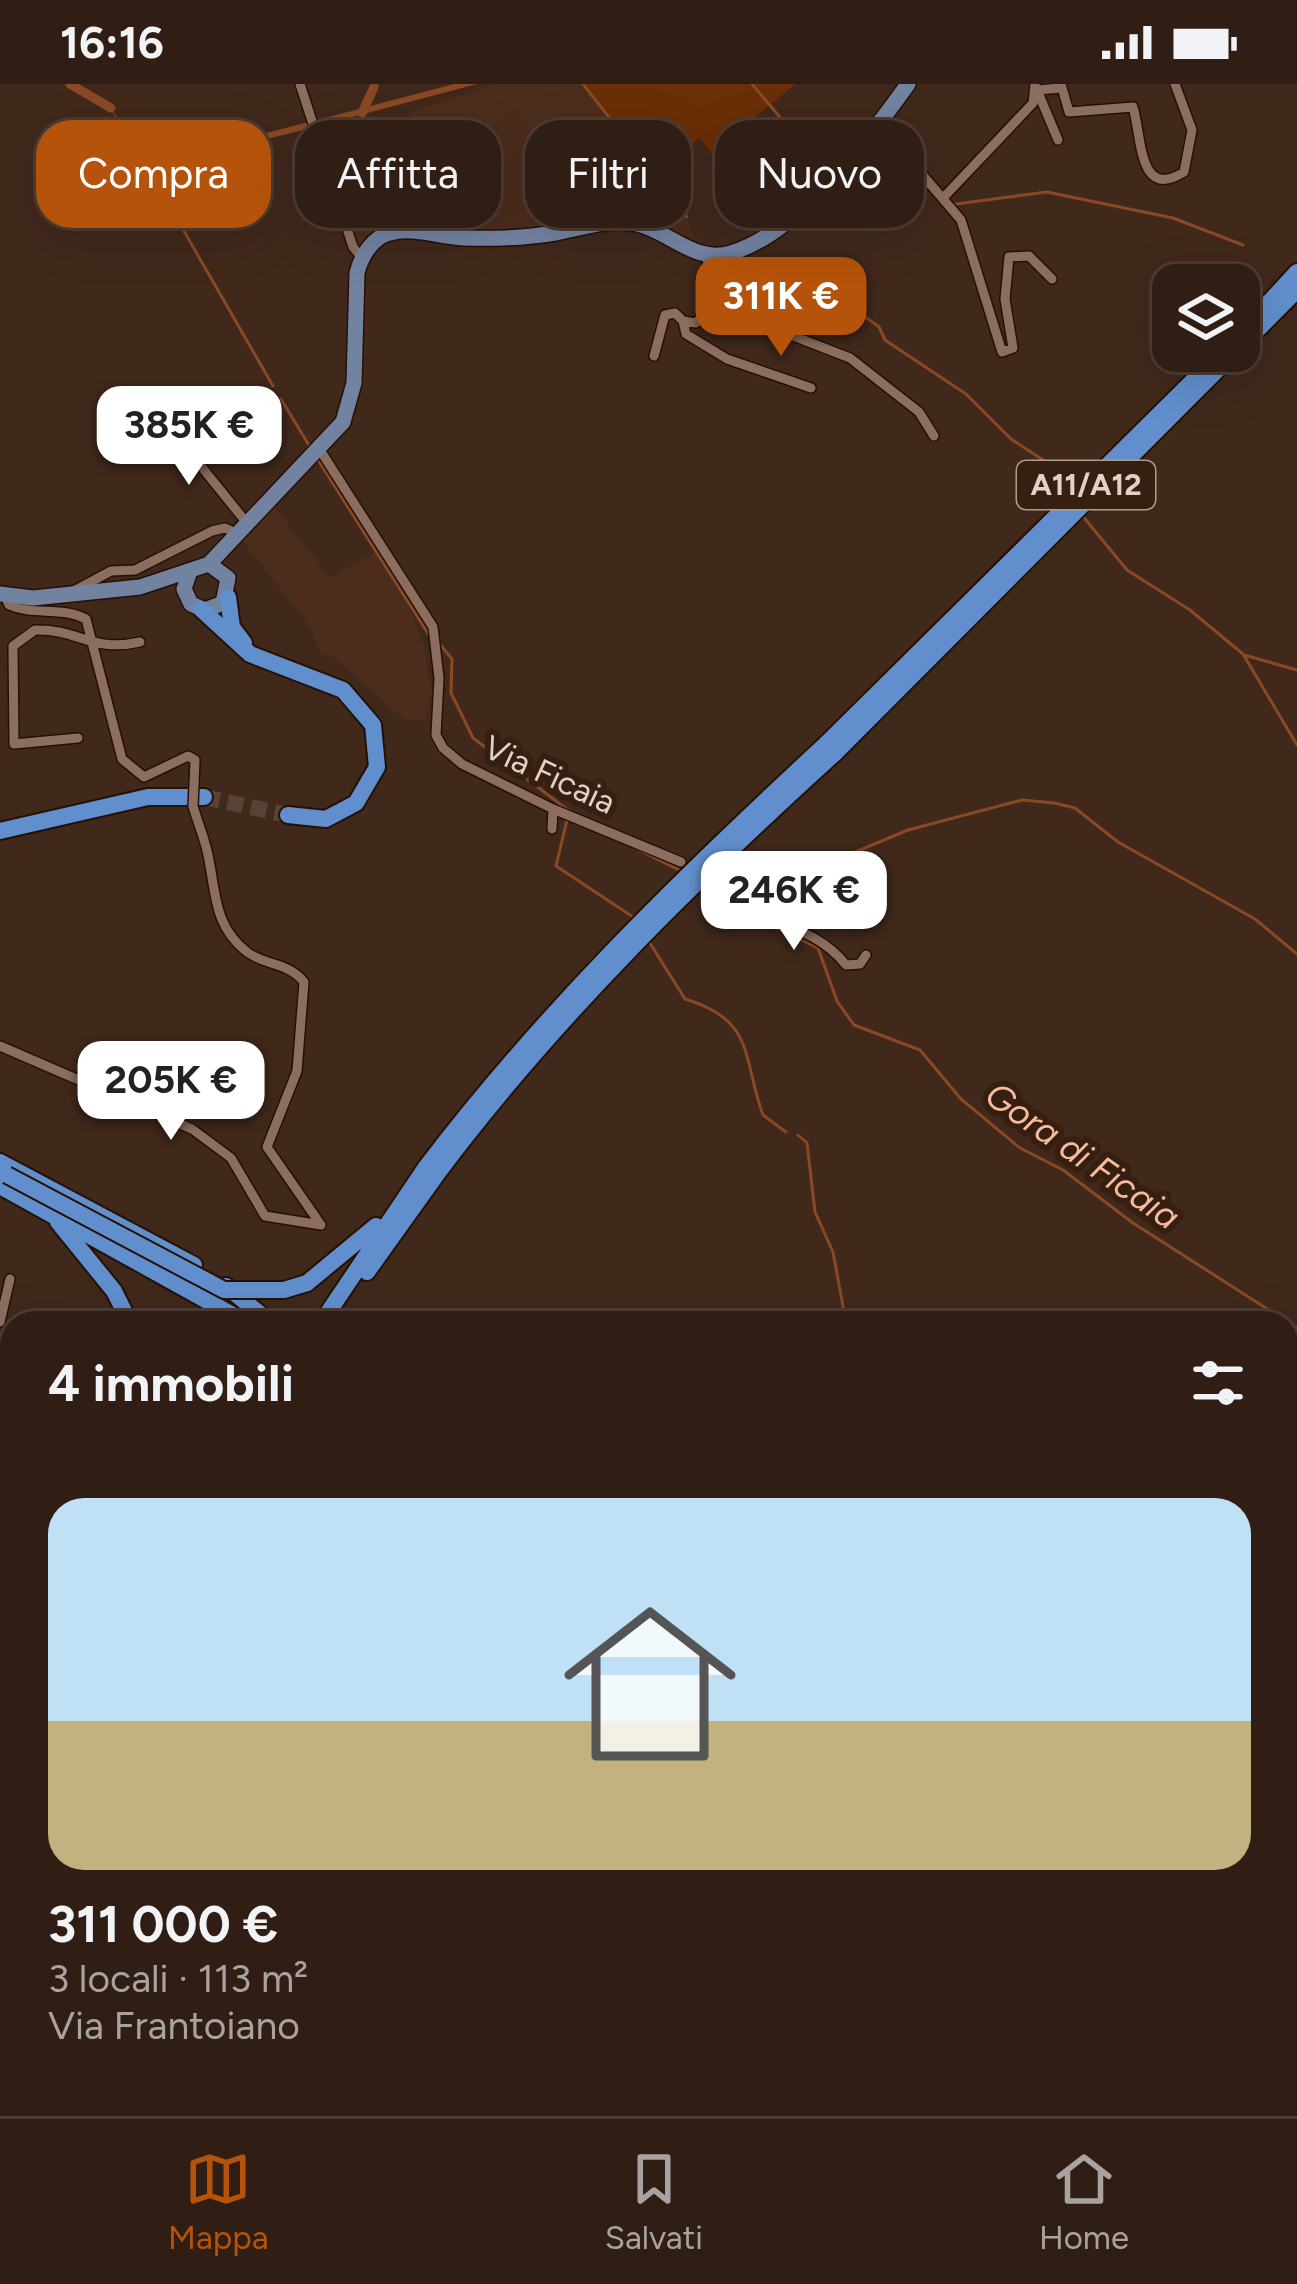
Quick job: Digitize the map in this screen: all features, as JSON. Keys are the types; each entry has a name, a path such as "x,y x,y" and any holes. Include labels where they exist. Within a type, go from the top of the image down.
{"highway":[{"path":"1260,312 1297,272"},
{"name":"A11/A12","path":"329,1311 491,1082 595,967 830,750 1183,408 1297,290"},
{"name":"A11/A12","path":"994,591 1202,372"},
{"path":"228,587 232,627 263,659"},
{"path":"195,604 238,647 343,690 367,712 378,742 377,767 356,803 326,819 287,815"},
{"path":"0,831 148,797 197,796"},
{"name":"A11/A12","path":"341,1311 398,1204 431,1170"},
{"path":"2,1172 224,1290 284,1291 307,1283 333,1266 398,1204"},
{"path":"2,1172 68,1224 226,1311"},
{"path":"2,1172 145,1238 208,1273 257,1311"},
{"path":"68,1224 124,1311"}],"main road":[{"path":"882,120 908,84"},
{"path":"3,594 68,596 209,564 340,427 352,400 355,290 362,258 392,232 525,236 598,223 637,224 707,256 748,247 775,228"},
{"path":"142,581 195,604 217,608 228,587 240,531"},
{"path":"209,564 228,587"},
{"path":"190,572 184,585 195,604"}],"street":[{"path":"299,84 353,247 362,258"},
{"path":"1036,87 1061,86 1070,112 1133,107 1145,170 1156,180 1169,181 1184,172 1192,130 1174,84"},
{"path":"943,198 1033,103 1036,87"},
{"path":"1036,87 1058,140"},
{"path":"924,176 969,238 1002,352 1013,348 1005,299 1009,257 1029,256 1052,279"},
{"path":"683,322 696,323 711,304 707,256"},
{"path":"711,304 850,358 907,401 934,436"},
{"path":"654,356 665,315 675,313 686,334 727,359 811,388"},
{"path":"167,424 240,531"},
{"name":"Via Ficaia","path":"320,449 409,582 434,639 440,678 436,735 442,748 462,764 563,813 681,862"},
{"path":"142,581 219,528 240,531"},
{"path":"0,1046 192,1129 231,1158 265,1216 321,1226 267,1148 297,1071 304,982 281,964 245,950 213,903 195,760 188,756 144,778 122,759 86,620 72,612 23,611 8,605 3,594"},
{"path":"78,738 14,744 13,646 35,629 106,650 140,642"},
{"path":"552,829 563,813"},
{"path":"710,884 744,911 821,938 846,965 860,964 866,955"},
{"path":"3,1311 10,1279"}],"shaded area":[{"path":"454,84 477,84 341,120 317,120"},
{"path":"496,84 584,84 612,120 525,120 525,228 565,228 523,234 447,231 359,247 353,228 501,228 501,120 411,120 410,112"},
{"path":"584,84 796,84 751,120 715,120 715,157 699,138 691,145 691,120 613,120"},
{"path":"295,126 295,132 271,138 271,132"},
{"path":"656,228 691,228 699,248"},
{"path":"271,503 330,577 376,552 405,598 423,642 432,694 425,719 406,721 332,656 321,654 310,627 241,539"}],"waterway":[{"path":"70,84 111,108"},
{"path":"583,84 611,120"},
{"path":"752,84 782,120"},
{"path":"362,113 374,87"},
{"path":"956,204 1047,192 1173,218 1243,245"},
{"path":"182,228 273,386"},
{"path":"814,262 837,296 879,327 885,340 966,394 1011,439 1043,460 1066,498"},
{"path":"281,399 310,447"},
{"path":"318,460 429,635"},
{"path":"1081,514 1127,570 1190,610 1243,654 1297,745"},
{"path":"437,641 452,659 451,693 473,738 568,810"},
{"path":"1244,655 1297,670"},
{"path":"739,897 759,876 817,868 908,830 1022,800 1054,803 1075,808 1118,842 1255,919 1297,954"},
{"path":"567,820 556,866 633,917"},
{"name":"Gora di Ficaia","path":"635,848 679,870"},
{"name":"Gora di Ficaia","path":"748,914 818,948 837,1001 854,1025 920,1050 961,1099 1020,1148 1063,1170 1133,1223 1270,1311"},
{"path":"648,940 685,999 708,1008 735,1030 763,1115 786,1132"},
{"path":"798,1135 807,1143 815,1212 833,1252 844,1311"}],"tunnel":[{"path":"204,797 288,815"}]}
